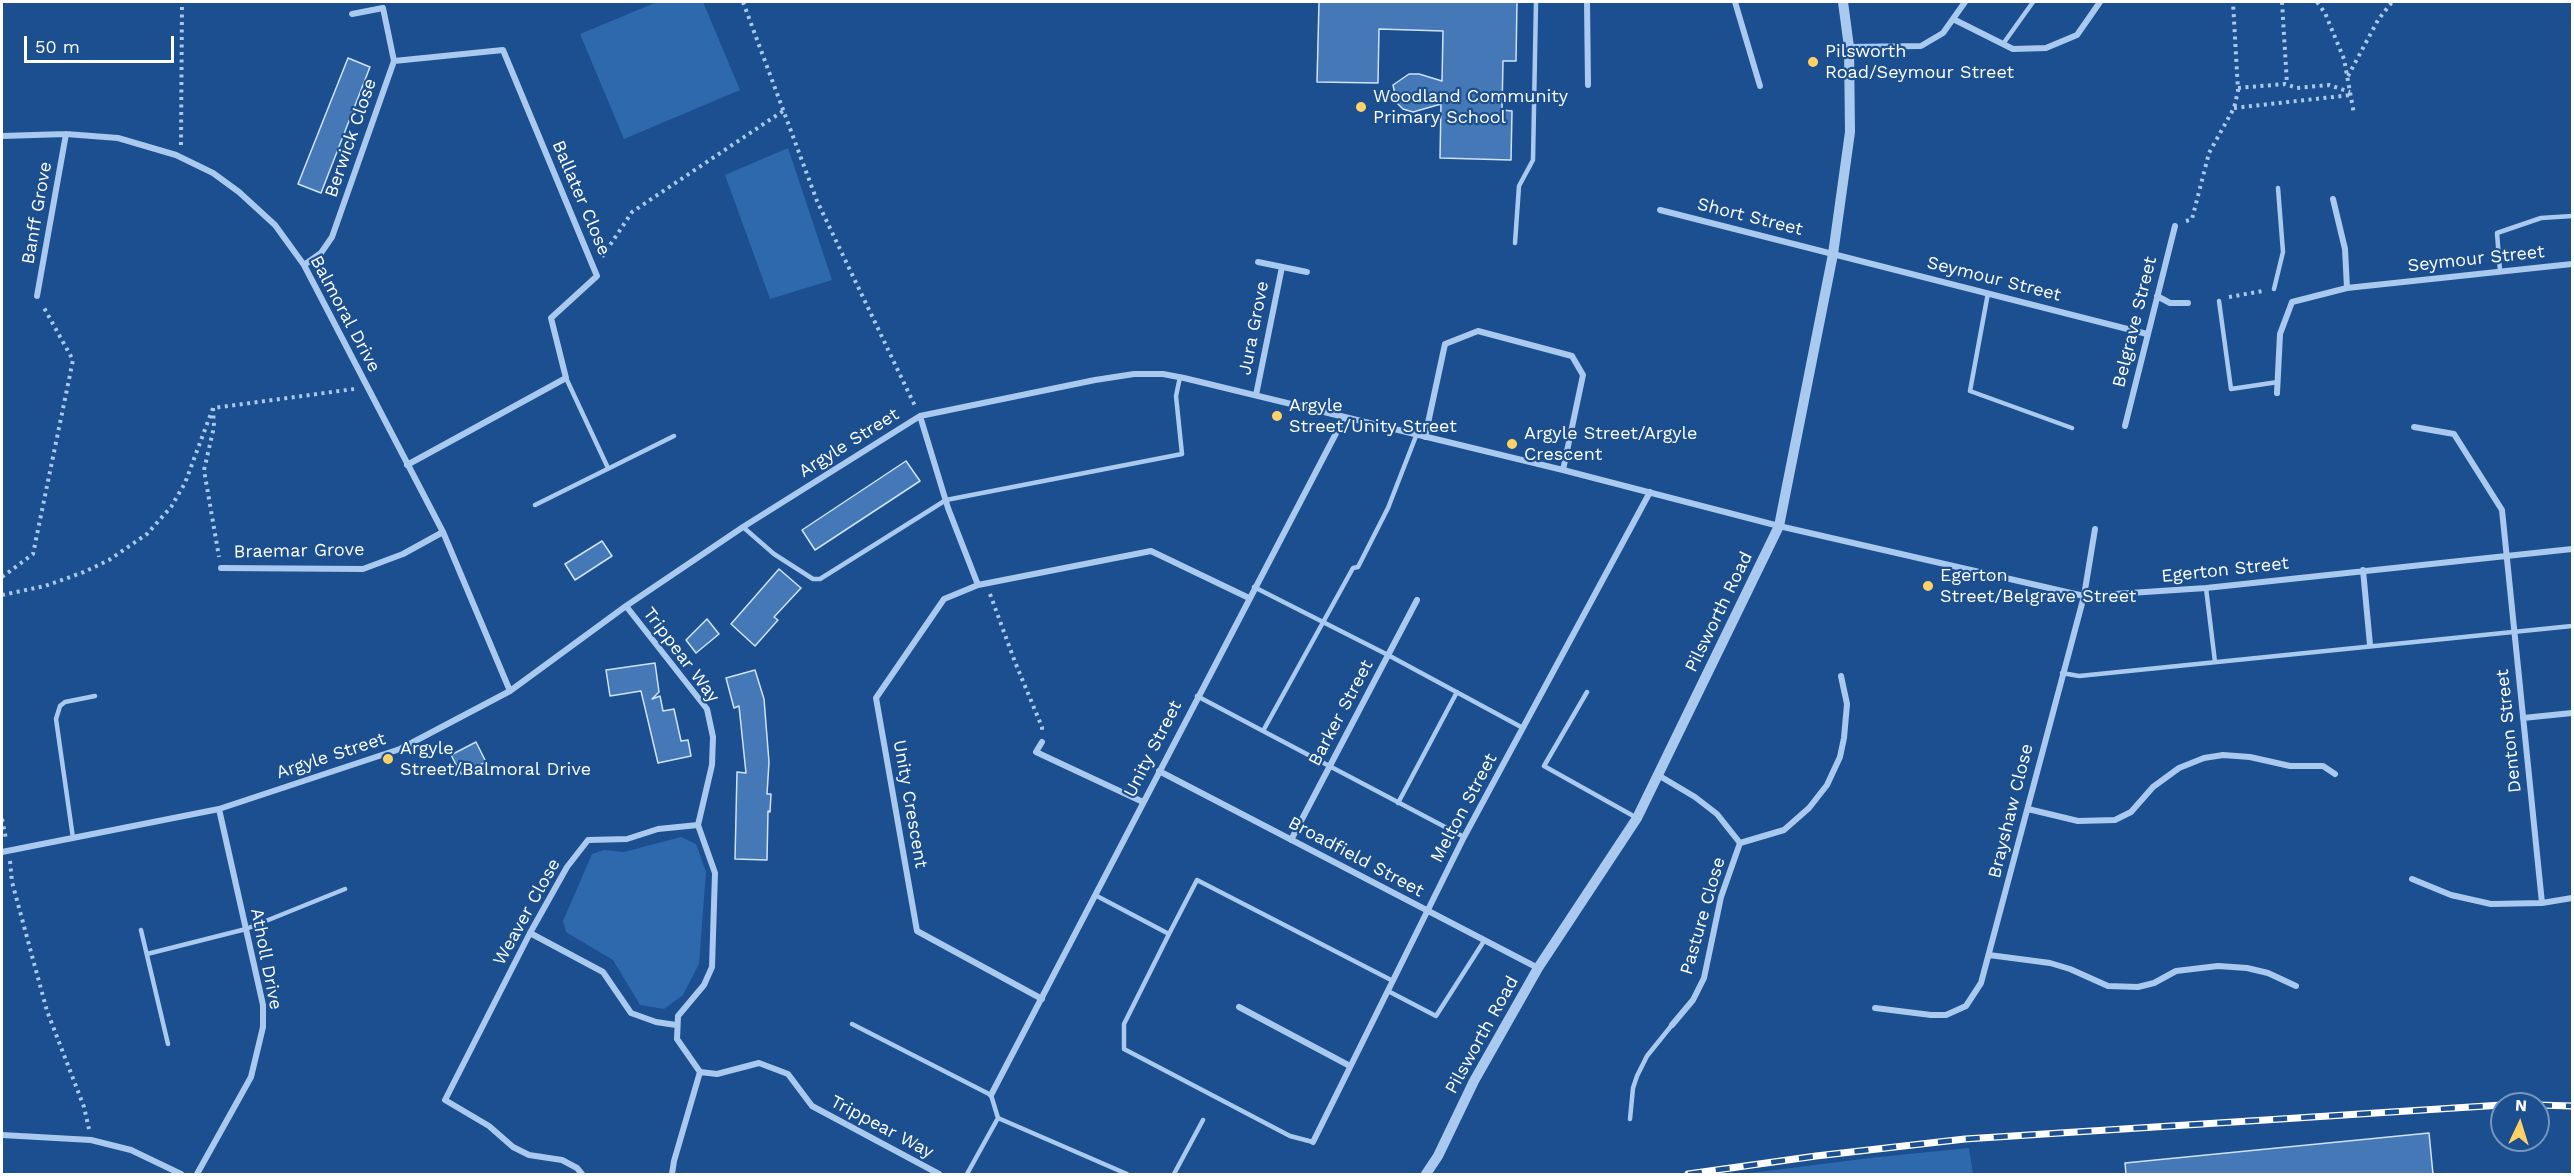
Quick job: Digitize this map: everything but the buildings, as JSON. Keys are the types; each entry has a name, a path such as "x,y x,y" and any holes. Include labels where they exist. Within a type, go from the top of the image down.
{"street":[{"path":"1587,2 1588,85"},
{"path":"1736,2 1760,86"},
{"name":"Pilsworth Road","path":"1426,1174 1438,1156 1469,1091 1538,968 1637,818 1779,526 1833,254 1850,132 1850,47 1843,2"},
{"path":"1850,47 1921,46 1943,33 1965,2"},
{"path":"1953,19 2013,49 2046,48 2077,35 2100,2"},
{"name":"Berwick Close","path":"304,265 321,253 332,237 394,61 383,8 352,14"},
{"name":"Ballater Close","path":"394,61 503,50 597,276 551,318 567,378"},
{"name":"Balmoral Drive","path":"2,136 66,134 118,138 176,155 213,173 239,192 275,225 304,265 442,532 510,691"},
{"name":"Banff Grove","path":"37,296 66,134"},
{"path":"2333,199 2345,249 2347,288"},
{"name":"Short Street","path":"1660,210 1833,254"},
{"name":"Belgrave Street","path":"2126,426 2175,226"},
{"name":"Seymour Street","path":"1833,254 2147,334"},
{"name":"Jura Grove","path":"1257,262 1307,272"},
{"name":"Seymour Street","path":"2278,381 2280,334 2292,302 2347,288 2572,264"},
{"name":"Jura Grove","path":"1256,395 1282,267"},
{"path":"2157,296 2170,303 2188,303"},
{"path":"1425,437 1445,344 1478,331 1572,356 1583,375 1563,470"},
{"name":"Argyle Street","path":"5,851 219,809 400,749 510,691 626,606 743,527 920,416 1095,380 1134,374 1163,374 1180,377 1563,470 1779,526"},
{"path":"407,465 567,378"},
{"path":"2277,393 2278,381"},
{"path":"920,416 946,500 982,584"},
{"name":"Unity Street","path":"991,1095 1248,598 1344,418"},
{"name":"Denton Street","path":"2414,427 2454,434 2502,510 2542,903"},
{"name":"Melton Street","path":"1313,1142 1464,837 1650,492"},
{"name":"Egerton Street","path":"1779,526 2084,596 2206,588 2572,549"},
{"name":"Brayshaw Close","path":"1875,1008 1946,1015 1966,1006 1981,983 2084,596 2095,529"},
{"name":"Braemar Grove","path":"221,568 363,569 403,554 442,532"},
{"name":"Unity Crescent","path":"1042,999 917,931 876,698 944,599 982,584 1151,551 1248,598"},
{"path":"2362,570 2370,645"},
{"name":"Barker Street","path":"1291,840 1418,600"},
{"name":"Trippear Way","path":"626,606 707,709 713,737 712,765 698,825"},
{"path":"1658,775 1695,797 1717,814 1740,843 1784,830 1809,808 1827,785 1840,757 1847,704 1841,676"},
{"path":"2523,718 2572,712"},
{"path":"1041,742 1036,752 1143,802"},
{"path":"2028,809 2078,821 2115,819 2132,812 2153,788 2179,768 2205,758 2223,755 2250,757 2290,766 2323,766 2335,774"},
{"name":"Broadfield Street","path":"1159,771 1538,968"},
{"name":"Atholl Drive","path":"198,1174 251,1077 259,1050 263,1005 219,809"},
{"path":"672,1174 700,1072 677,1039 676,1025 678,1016 704,985 711,967 715,873 698,825"},
{"name":"Weaver Close","path":"582,1174 577,1168 562,1160 529,1155 513,1147 489,1126 445,1100 530,933 567,867 588,840 627,839 658,829 698,825"},
{"name":"Pasture Close","path":"1672,1025 1693,1000 1704,978 1720,897 1740,843"},
{"path":"2412,879 2451,895 2491,904 2542,903 2572,898"},
{"path":"530,933 603,972 632,1013 656,1022 676,1025"},
{"path":"1989,955 2050,963 2108,986 2138,987 2154,983 2176,971 2218,966 2247,968 2268,973 2296,986"},
{"path":"1239,1007 1350,1066"},
{"name":"Trippear Way","path":"700,1072 717,1074 759,1063 788,1074 812,1106 939,1174"},
{"path":"2,1135 91,1140 131,1150 181,1174"}],"lane":[{"path":"1515,243 1519,186 1533,160 1536,2"},
{"path":"2003,44 2033,2"},
{"path":"2274,290 2283,252 2278,188"},
{"path":"2500,271 2497,233 2541,218 2572,216"},
{"path":"1988,293 1970,391 2072,428"},
{"path":"2219,301 2231,389 2278,381"},
{"path":"743,527 774,554 813,579 820,579 946,500 1182,454 1176,396 1180,377"},
{"path":"567,378 608,468"},
{"path":"535,505 674,436"},
{"path":"1263,731 1353,568 1358,567 1388,508 1416,436"},
{"path":"1254,588 1388,655 1523,728"},
{"path":"2206,588 2215,662"},
{"path":"2062,673 2079,676 2572,626"},
{"path":"1398,803 1457,692"},
{"path":"1587,692 1544,766 1637,818"},
{"path":"73,838 56,718 60,706 65,702 95,696"},
{"path":"1197,696 1464,837"},
{"path":"1313,1142 1290,1136 1124,1048 1124,1024 1197,880 1393,981"},
{"path":"147,954 246,929 345,889"},
{"path":"1095,895 1169,934"},
{"path":"141,930 168,1044"},
{"path":"1388,991 1436,1016 1484,941"},
{"path":"852,1024 991,1095 998,1118 967,1174"},
{"path":"1630,1119 1632,1088 1637,1076 1647,1056 1672,1025"},
{"path":"998,1118 1127,1174"},
{"path":"1174,1174 1203,1120"}],"path":[{"path":"176,155 181,145 182,2"},
{"path":"743,2 816,201 920,416"},
{"path":"2175,226 2192,219 2210,153 2234,108 2238,88 2233,2"},
{"path":"2282,2 2287,84"},
{"path":"2317,2 2334,33 2344,59 2354,114"},
{"path":"2347,77 2378,20 2392,2"},
{"path":"2238,88 2287,84 2297,88 2329,86 2350,94"},
{"path":"2234,108 2350,94"},
{"path":"591,262 604,255 632,212 783,111"},
{"path":"2219,301 2235,294 2274,290"},
{"path":"2,577 33,554 73,360 37,296"},
{"path":"213,408 367,387"},
{"path":"213,408 214,427 204,470 221,568"},
{"path":"2,595 45,586 84,572 109,560 147,534 171,507 185,483 213,408"},
{"path":"982,584 1042,727 1041,742"},
{"path":"2,819 5,851 12,882 47,1011 84,1107 91,1140"}],"shaded area":[{"path":"657,2 703,2 740,90 624,139 580,34"},
{"path":"788,148 832,280 770,299 725,175"},
{"path":"681,837 696,844 706,872 699,964 683,995 664,1009 640,1005 613,960 566,932 563,921 592,854 604,850 624,852"},
{"path":"1969,1148 1973,1174 1743,1174 1878,1157"}],"railway":[{"path":"2550,1105 2572,1106"},
{"path":"1688,1174 1816,1156 1965,1139 2490,1106"}],"place":[{"name":"Pilsworth Road/Seymour Street","path":"1813,62"},
{"name":"Woodland Community Primary School","path":"1361,107"},
{"name":"Argyle Street/Unity Street","path":"1277,416"},
{"name":"Argyle Street/Argyle Crescent","path":"1512,444"},
{"name":"Egerton Street/Belgrave Street","path":"1928,586"},
{"name":"Argyle Street/Balmoral Drive","path":"388,759"}]}
